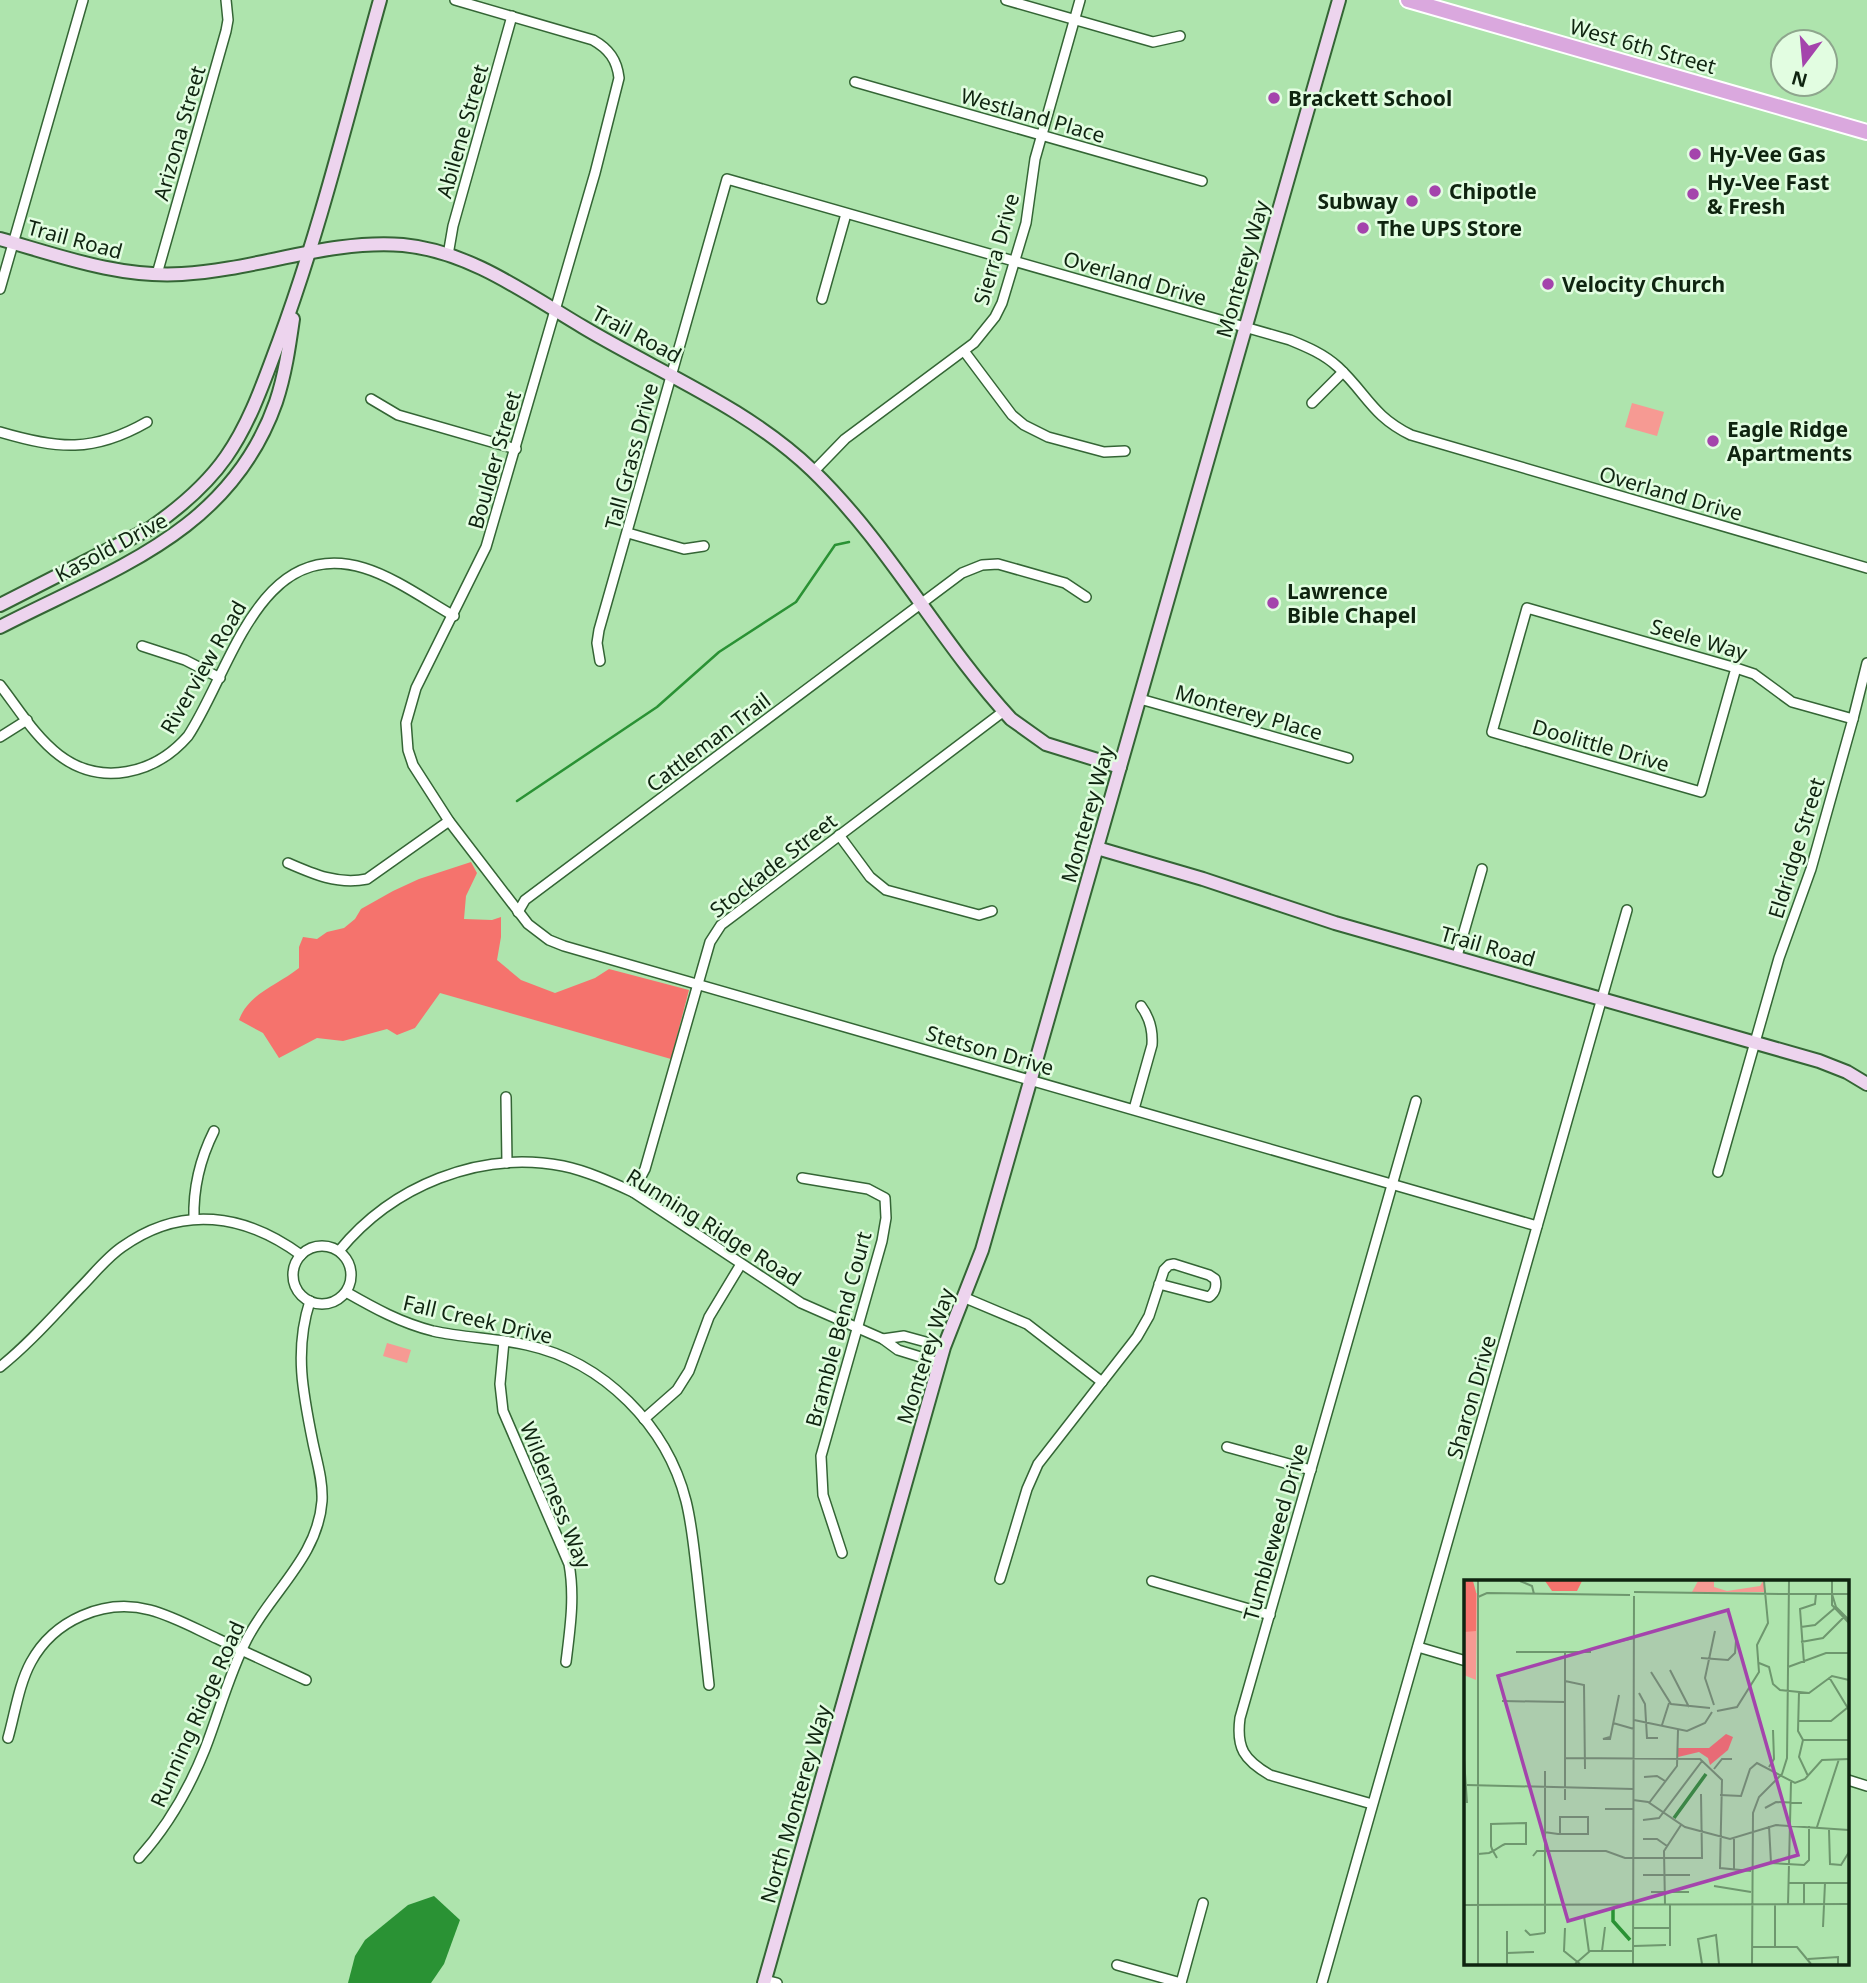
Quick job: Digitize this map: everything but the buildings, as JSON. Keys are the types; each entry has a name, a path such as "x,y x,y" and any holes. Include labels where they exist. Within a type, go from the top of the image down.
{"main road":[{"name":"West 6th Street","path":"1408,0 1867,132"}],"street":[{"path":"0,289 83,0"},
{"name":"Arizona Street","path":"157,274 226,31 226,0"},
{"name":"Kasold Drive","path":"0,605 149,529 172,514 200,488 226,458 238,438 265,377 297,291 380,0"},
{"path":"455,0 512,16"},
{"path":"1006,0 1153,42 1181,36"},
{"name":"Sierra Drive","path":"814,471 845,439 964,351 986,331 995,317 1002,303 1026,223 1035,159 1080,0"},
{"name":"Monterey Way","path":"863,1636 944,1347 982,1250 1339,0"},
{"name":"Boulder Street","path":"471,850 413,765 406,734 408,713 416,688 486,547 618,89 618,68 603,45 512,16"},
{"name":"Abilene Street","path":"448,255 453,226 512,16"},
{"name":"Westland Place","path":"855,82 1202,181"},
{"name":"Overland Drive","path":"727,179 1305,346 1343,372 1379,415 1419,439 1867,568"},
{"name":"Tall Grass Drive","path":"600,661 597,643 599,631 727,179"},
{"path":"822,299 846,214"},
{"name":"Trail Road","path":"0,239 103,268 157,274 201,272 381,244 407,246 448,255 475,265 671,374 753,423 788,449 839,497 1004,711 1023,730 1046,744 1120,767"},
{"name":"Kasold Drive","path":"0,627 166,541 192,523 225,490 262,435 276,402 286,364 297,291"},
{"path":"964,351 1012,415 1024,425 1048,437 1104,452 1125,450"},
{"path":"1312,403 1343,372"},
{"path":"371,399 398,415 516,449"},
{"path":"0,432 52,445 84,446 125,434 147,422"},
{"path":"628,533 684,549 704,546"},
{"name":"Riverview Road","path":"0,685 46,743 71,763 99,772 134,772 159,762 178,748 194,727 261,601 285,579 307,566 332,563 364,568 454,616"},
{"name":"Cattleman Trail","path":"518,912 525,900 962,573 982,565 993,564 1065,583 1086,597"},
{"name":"Seele Way","path":"1492,732 1527,608 1754,674 1792,702 1853,719"},
{"path":"142,646 185,660 220,678"},
{"name":"Eldridge Street","path":"1718,1172 1782,949 1801,900 1867,663"},
{"name":"Doolittle Drive","path":"1492,732 1701,792 1736,668"},
{"name":"Monterey Place","path":"1140,699 1348,758"},
{"name":"Stockade Street","path":"633,1192 645,1169 710,942 721,925 1004,711"},
{"path":"0,737 27,720"},
{"path":"288,863 335,880 367,879 449,821"},
{"path":"839,835 870,877 886,890 979,915 992,911"},
{"name":"Trail Road","path":"1097,848 1203,879 1335,923 1832,1065 1867,1084"},
{"name":"Stetson Drive","path":"471,850 518,912 536,931 564,946 1537,1226"},
{"path":"1457,956 1482,869"},
{"name":"Sharon Drive","path":"1322,1983 1627,910"},
{"path":"1134,1109 1152,1045 1151,1024 1141,1006"},
{"path":"506,1097 507,1163"},
{"name":"Tumbleweed Drive","path":"1372,1804 1270,1775 1251,1762 1241,1749 1238,1733 1240,1718 1416,1101"},
{"path":"194,1219 195,1186 214,1130"},
{"name":"Running Ridge Road","path":"339,1251 375,1213 416,1187 468,1168 507,1163 563,1166 633,1192 801,1303 883,1339 898,1350 940,1363"},
{"name":"Bramble Bend Court","path":"802,1178 868,1189 886,1198 882,1241 821,1456 823,1495 842,1553"},
{"path":"0,1367 33,1338 121,1247 159,1227 194,1219 221,1220 270,1234 301,1255"},
{"path":"323,1246 339,1251 350,1265 352,1274 346,1292 330,1303 310,1301 303,1296 294,1281 293,1272 301,1255 307,1250 323,1246"},
{"path":"645,1419 677,1390 689,1371 709,1318 741,1264"},
{"path":"1000,1579 1027,1489 1038,1464 1137,1337 1149,1316 1159,1284 1164,1270 1174,1264 1209,1275 1217,1284 1213,1295 1209,1297 1159,1284"},
{"name":"Fall Creek Drive","path":"346,1292 385,1315 412,1325 550,1351 602,1378 632,1404 670,1457 686,1499 709,1685"},
{"path":"963,1297 1027,1324 1102,1382"},
{"name":"Running Ridge Road","path":"139,1858 160,1834 192,1779 242,1650 261,1614 312,1544 321,1515 321,1481 301,1379 301,1339 310,1301"},
{"name":"Running Ridge Road","path":"883,1339 904,1336 944,1347"},
{"name":"Wilderness Way","path":"504,1341 500,1384 503,1411 569,1564 573,1586 573,1612 566,1662"},
{"path":"1227,1447 1311,1470"},
{"path":"1152,1581 1270,1615"},
{"path":"8,1738 25,1676 40,1648 61,1628 91,1612 124,1606 153,1610 306,1680"},
{"name":"North Monterey Way","path":"769,1982 863,1636"},
{"path":"1418,1647 1464,1660"},
{"path":"1850,1781 1867,1786"},
{"path":"1117,1965 1181,1983 1203,1903"}],"shaded area":[{"path":"1632,403 1664,412 1657,436 1625,427"},
{"path":"471,862 477,873 466,896 464,919 492,920 501,917 497,960 521,980 555,993 595,978 609,969 689,990 671,1059 440,993 415,1028 397,1035 387,1029 343,1041 317,1038 279,1058 263,1033 239,1020 257,996 299,968 299,947 303,937 317,939 327,932 344,928 355,919 361,909 393,891 419,879"},
{"path":"387,1343 411,1350 407,1363 383,1356"},
{"path":"434,1896 460,1920 444,1964 431,1983 348,1983 355,1956 365,1940 408,1905"}],"waterway":[{"path":"517,801 657,707 719,652 796,602 835,545 849,542"}],"place":[{"name":"Brackett School","path":"1274,98"},
{"name":"Hy-Vee Gas","path":"1695,154"},
{"name":"Chipotle","path":"1435,191"},
{"name":"Hy-Vee Fast & Fresh","path":"1693,194"},
{"name":"Subway","path":"1412,201"},
{"name":"The UPS Store","path":"1363,228"},
{"name":"Velocity Church","path":"1548,284"},
{"name":"Eagle Ridge Apartments","path":"1713,441"},
{"name":"Lawrence Bible Chapel","path":"1273,603"}]}
